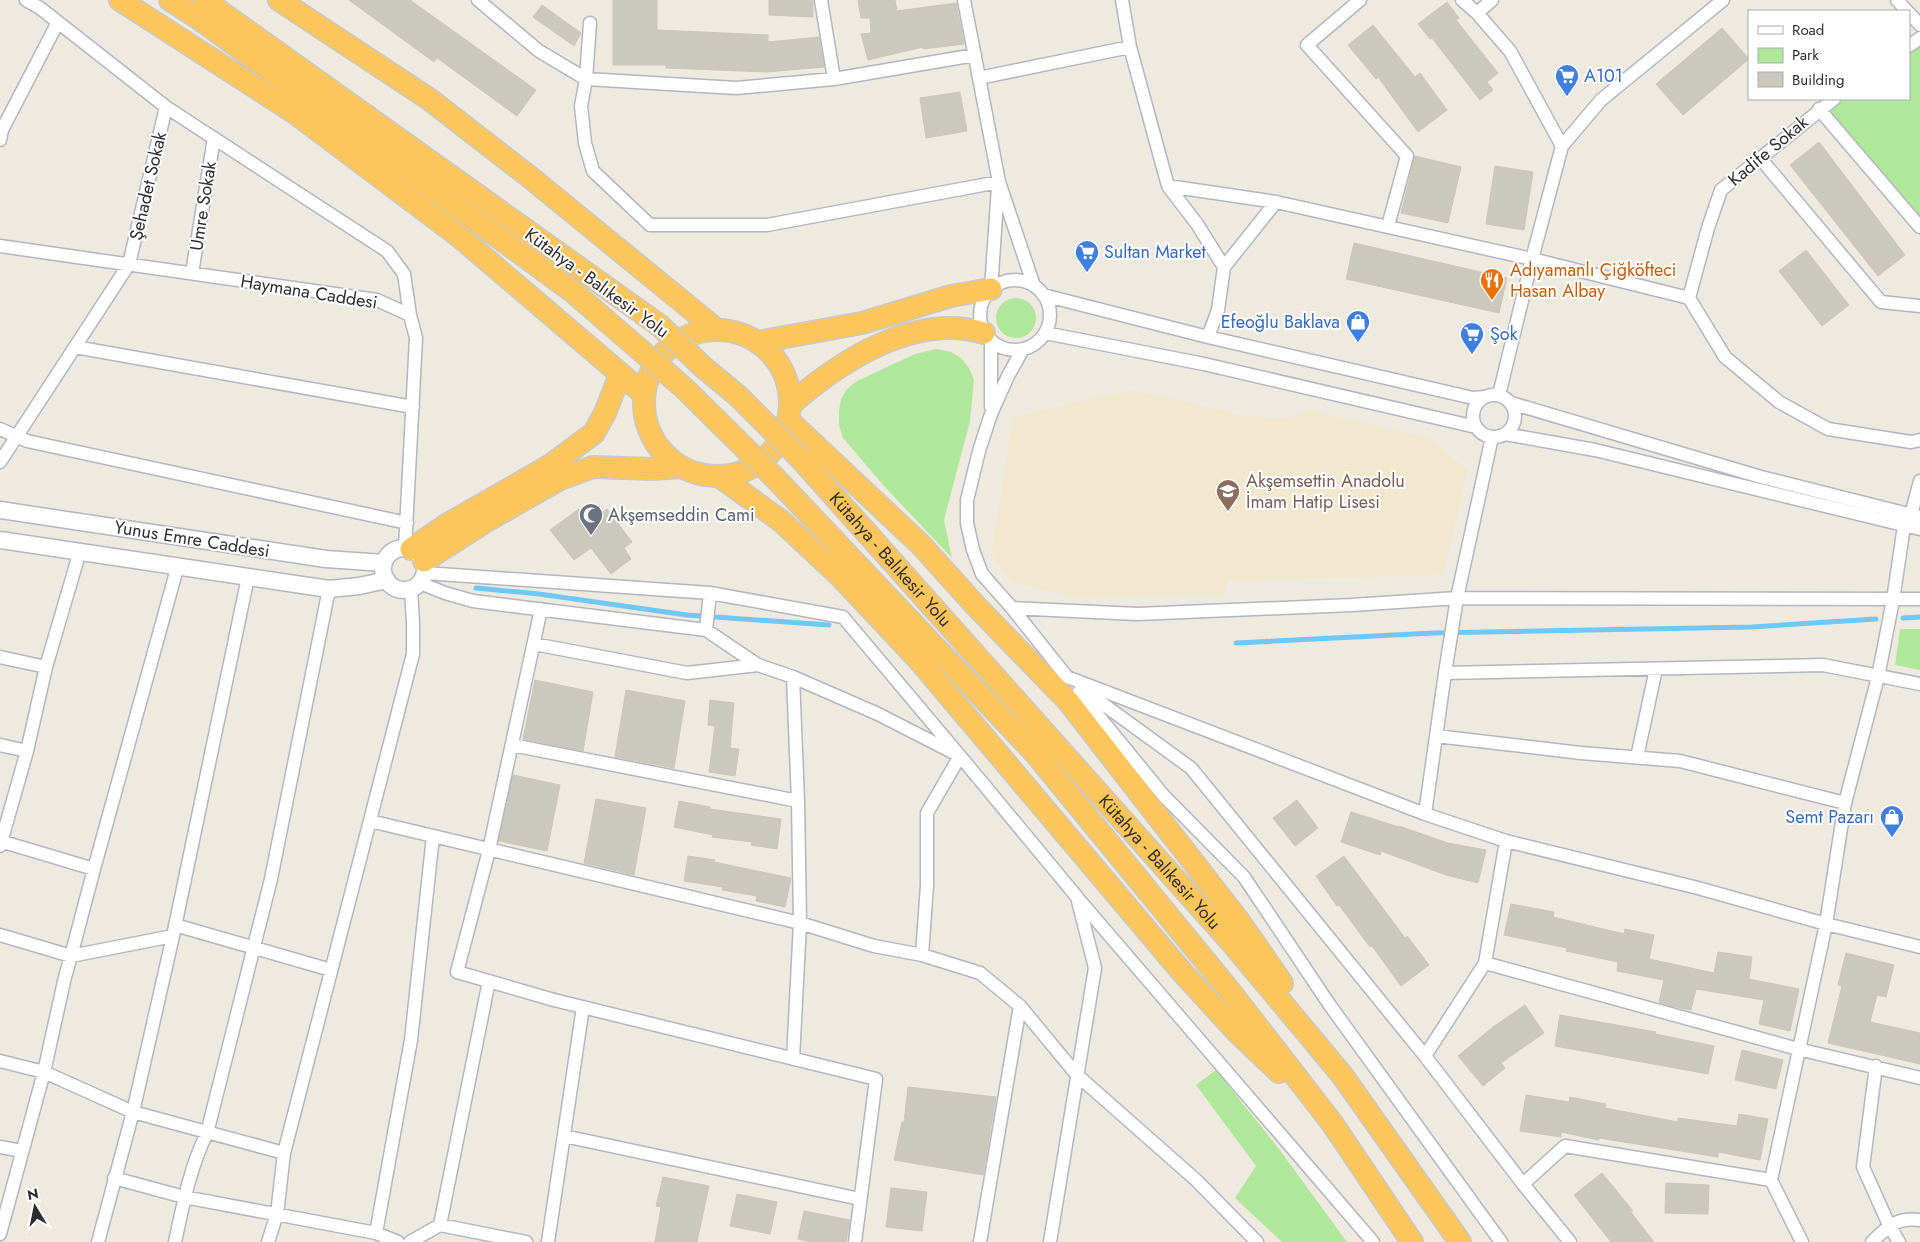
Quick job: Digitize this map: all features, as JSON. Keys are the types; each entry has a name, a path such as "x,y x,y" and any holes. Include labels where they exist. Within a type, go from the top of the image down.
{"highway":[{"path":"120,0 295,113 342,148 460,237 644,394"},
{"name":"Kütahya - Balıkesir Yolu","path":"170,0 201,20 572,291 684,388 775,478 1035,754 1229,990 1332,1123 1412,1242"},
{"name":"Kütahya - Balıkesir Yolu","path":"204,0 659,325 703,367 738,396 800,458 1232,942 1342,1075 1460,1242"},
{"path":"279,0 429,99 531,178 717,330"},
{"path":"758,342 826,328 862,323 951,296 991,290"},
{"path":"789,412 817,382 839,367 860,355 904,336 922,330 938,328 967,329 987,337"},
{"path":"717,330 738,333 758,342 772,354 782,370 788,386 789,412 782,438 770,453 756,465 738,473 720,476 700,474 681,467 664,454 651,436 645,416 644,394 650,374 661,356 677,342 696,333 717,330"},
{"path":"416,567 448,524 551,465 594,433 605,413 620,375"},
{"path":"789,412 921,545 975,605 1068,702 1239,921 1342,1075"},
{"path":"416,567 488,520 560,480 577,473 593,467 654,469 681,467"},
{"path":"720,476 781,521 840,576 918,660 1182,972 1236,1031 1332,1123"}],"street":[{"path":"26,0 40,8 166,107 387,252 404,274 410,315 416,338 407,523 416,567 413,654 284,1153 277,1214 268,1242"},
{"path":"478,0 539,51 586,79 736,88 834,80 975,55"},
{"path":"821,0 834,80"},
{"path":"964,0 999,182 1039,291 1048,304 1050,314 1049,324 1045,333 1032,346 1012,350 1001,348 987,337"},
{"path":"1122,0 1130,47 1168,186 1197,224 1224,267"},
{"path":"1360,0 1308,45 1407,156 1388,226"},
{"path":"1462,0 1477,13 1510,51 1562,146"},
{"path":"1477,13 1492,0"},
{"path":"1499,395 1562,146 1602,100 1723,0"},
{"path":"1897,0 1906,10"},
{"path":"1910,14 1920,24"},
{"path":"1,133 58,22"},
{"path":"590,23 586,79 581,106 585,142 593,171 650,225 767,226 999,182"},
{"path":"979,78 1130,47"},
{"name":"Kadife Sokak","path":"1689,298 1708,228 1721,190 1832,100"},
{"name":"Şehadet Sokak","path":"0,462 129,264 166,107"},
{"path":"1819,109 1920,227"},
{"name":"Umre Sokak","path":"192,273 214,138"},
{"path":"1760,158 1880,302 1920,306"},
{"path":"991,290 999,182"},
{"path":"1168,186 1276,202 1388,226 1689,298 1726,356 1779,402 1828,429 1911,442 1920,440"},
{"path":"1208,336 1218,310 1224,267 1276,202"},
{"name":"Haymana Caddesi","path":"0,246 376,300 410,315"},
{"path":"991,414 987,337 980,321 980,310 984,299 991,290 1001,283 1012,280 1024,282 1039,291 1208,336 1473,398 1499,395 1511,403 1761,477 1915,516"},
{"path":"1045,333 1204,364 1476,427"},
{"path":"75,347 412,407"},
{"path":"1023,349 1008,376 991,414 972,474 967,500 967,524 973,550 982,574 1012,608 1164,796 1244,877 1329,1004 1501,1242"},
{"path":"1485,397 1475,407 1473,414 1476,427 1480,432 1595,450 1920,529"},
{"path":"1425,814 1456,598 1498,436 1514,424 1515,410 1511,403"},
{"path":"0,429 27,441 407,523"},
{"path":"1802,1242 1770,1180 1826,924 1845,803 1878,677 1893,600 1904,526 1915,516 1920,481"},
{"name":"Yunus Emre Caddesi","path":"0,510 326,559 384,563"},
{"path":"0,540 329,589 359,586 387,580"},
{"path":"416,567 402,590 393,587 387,580 384,572 384,563 389,555 397,550 416,567 445,593 473,601 706,630 758,665 793,677 878,714 960,756"},
{"path":"80,551 46,667 27,751 0,842 94,869"},
{"path":"0,1234 44,1072 65,977 178,565"},
{"path":"416,567 710,593 843,617 1077,897 1373,1242"},
{"path":"98,1242 133,1112 174,930 248,577"},
{"path":"175,1242 184,1197 200,1147 207,1134 272,879 329,589"},
{"path":"706,630 710,593"},
{"path":"1012,608 1137,614 1456,598 1920,599"},
{"path":"541,609 489,850 458,972 583,1007 876,1080 855,1242"},
{"path":"534,644 687,674 758,665"},
{"path":"0,657 46,667"},
{"path":"1445,673 1823,665 1920,684"},
{"path":"1637,757 1656,669"},
{"path":"793,677 800,923 793,1059"},
{"path":"1067,678 1425,814 1506,841 1698,888 1826,924 1920,947"},
{"path":"1067,678 1191,768 1424,1056 1570,1242"},
{"path":"1436,736 1580,753 1680,761 1845,803"},
{"path":"0,745 27,751"},
{"path":"512,745 798,800"},
{"path":"922,955 927,884 927,813 960,756"},
{"path":"370,821 800,923 874,946 922,955 980,973 1020,1006 1077,1075 1196,1180 1257,1242"},
{"path":"376,1233 411,1040 433,836"},
{"path":"1424,1056 1485,963 1506,841"},
{"path":"1050,1242 1095,968 1077,897"},
{"path":"0,935 71,956 174,930 331,970"},
{"path":"1485,963 1798,1049 1920,1078"},
{"path":"440,1225 489,981"},
{"path":"980,1242 1020,1006"},
{"path":"548,1242 583,1007"},
{"path":"0,1061 44,1072 133,1112 207,1134 284,1153"},
{"path":"1876,1066 1863,1167 1889,1225 1899,1242"},
{"path":"564,1136 860,1199"},
{"path":"1523,1184 1565,1146 1770,1180"},
{"path":"0,1147 22,1152"},
{"path":"114,1178 184,1197 376,1233 398,1242"},
{"path":"1872,1242 1889,1225 1908,1218 1920,1220"},
{"path":"410,1242 440,1225 526,1242"}],"shaded area":[{"name":"Akşemsettin Anadolu İmam Hatip Lisesi","path":"1129,390 1241,415 1284,419 1310,410 1427,438 1468,470 1443,575 1228,581 1224,595 1074,597 1013,582 991,554 1013,417"}],"green space":[{"path":"1920,43 1920,221 1825,110 1840,100 1910,100 1910,50"},
{"path":"1020,298 1027,301 1033,307 1036,318 1035,326 1027,335 1020,338 1012,338 1005,335 997,326 996,314 999,307 1008,299"},
{"path":"936,349 951,352 961,358 969,368 974,380 970,421 944,520 952,558 884,486 843,438 839,425 841,399 847,389 857,381 915,354"},
{"path":"1900,629 1920,629 1920,670 1895,665"},
{"path":"1216,1070 1279,1149 1347,1242 1282,1242 1235,1198 1256,1166 1196,1085"}],"building":[{"path":"349,0 410,0 536,90 517,116 437,58 434,62"},
{"path":"613,0 657,0 657,30 768,35 768,42 819,37 824,67 766,72 666,68 666,65 613,65"},
{"path":"769,0 813,0 813,17 769,15"},
{"path":"858,0 895,0 897,11 956,3 964,44 923,49 923,47 868,60 861,34 871,33 870,18 861,18"},
{"path":"1447,2 1459,18 1456,20 1498,73 1487,82 1493,90 1480,100 1432,38 1430,39 1418,24"},
{"path":"542,5 581,33 574,46 533,17"},
{"path":"1373,25 1415,77 1420,73 1447,110 1418,132 1378,77 1376,79 1348,45"},
{"path":"1722,28 1748,58 1683,115 1656,84"},
{"path":"960,92 967,131 926,138 920,98"},
{"path":"1819,142 1905,255 1878,276 1790,165"},
{"path":"1415,156 1461,167 1448,223 1401,213"},
{"path":"1495,166 1533,172 1524,230 1486,224"},
{"path":"1354,243 1507,278 1499,313 1346,279"},
{"path":"1806,250 1849,305 1822,326 1779,271"},
{"name":"Akşemseddin Cami","path":"579,509 589,522 607,509 632,542 624,548 631,559 611,574 591,548 574,560 550,530"},
{"path":"535,680 593,692 583,751 523,739"},
{"path":"626,690 685,701 674,768 615,757"},
{"path":"710,700 734,703 730,748 739,749 735,776 709,772 715,726 708,725"},
{"path":"513,775 560,785 547,851 499,841"},
{"path":"596,799 646,808 634,875 584,863"},
{"path":"1297,800 1318,828 1295,846 1273,818"},
{"path":"679,801 710,807 710,809 781,819 777,849 751,845 752,842 712,837 713,835 674,827"},
{"path":"1351,812 1448,843 1486,850 1478,883 1446,875 1381,851 1380,855 1341,842"},
{"path":"688,856 715,860 714,862 791,878 785,907 756,901 757,896 722,890 723,887 684,881"},
{"path":"1344,856 1405,938 1407,936 1429,965 1401,986 1372,946 1370,947 1339,905 1337,906 1316,876"},
{"path":"1511,904 1554,912 1553,917 1624,934 1625,929 1654,935 1649,959 1714,973 1718,952 1752,957 1749,979 1799,989 1790,1031 1759,1024 1764,1000 1696,989 1691,1010 1671,1006 1659,1002 1664,980 1617,971 1618,962 1566,951 1567,948 1504,935"},
{"path":"1846,953 1894,965 1886,997 1877,995 1870,1022 1920,1033 1920,1064 1828,1043 1842,986 1838,985"},
{"path":"1525,1005 1544,1033 1501,1063 1505,1068 1483,1086 1458,1056 1493,1027"},
{"path":"1560,1015 1656,1032 1655,1034 1714,1046 1708,1074 1555,1046"},
{"path":"1742,1050 1783,1060 1776,1089 1735,1080"},
{"path":"908,1087 996,1097 983,1175 894,1160 902,1122 904,1122"},
{"path":"1526,1095 1569,1102 1570,1097 1606,1104 1605,1108 1678,1122 1678,1118 1737,1126 1739,1114 1768,1119 1760,1160 1718,1152 1718,1157 1599,1138 1599,1140 1561,1132 1561,1137 1520,1131"},
{"path":"1602,1173 1633,1211 1630,1211 1654,1242 1611,1242 1574,1195"},
{"path":"663,1177 709,1186 697,1242 655,1242 661,1207 656,1206"},
{"path":"1666,1183 1709,1185 1708,1214 1665,1213"},
{"path":"891,1188 927,1192 922,1231 886,1227"},
{"path":"737,1194 777,1202 770,1234 730,1226"},
{"path":"804,1211 850,1220 846,1242 811,1242 798,1239"}],"waterway":[{"path":"476,588 539,594 687,615 829,625"},
{"path":"1903,618 1920,617"},
{"path":"1236,643 1434,633 1752,627 1876,619"}],"place":[{"name":"A101","path":"1567,97"},
{"name":"Sultan Market","path":"1087,273"},
{"name":"Adıyamanlı Çiğköfteci Hasan Albay","path":"1492,301"},
{"name":"Efeoğlu Baklava","path":"1358,343"},
{"name":"Şok","path":"1472,355"},
{"name":"Akşemsettin Anadolu İmam Hatip Lisesi","path":"1228,512"},
{"name":"Akşemseddin Cami","path":"591,536"},
{"name":"Semt Pazarı","path":"1892,838"}]}
